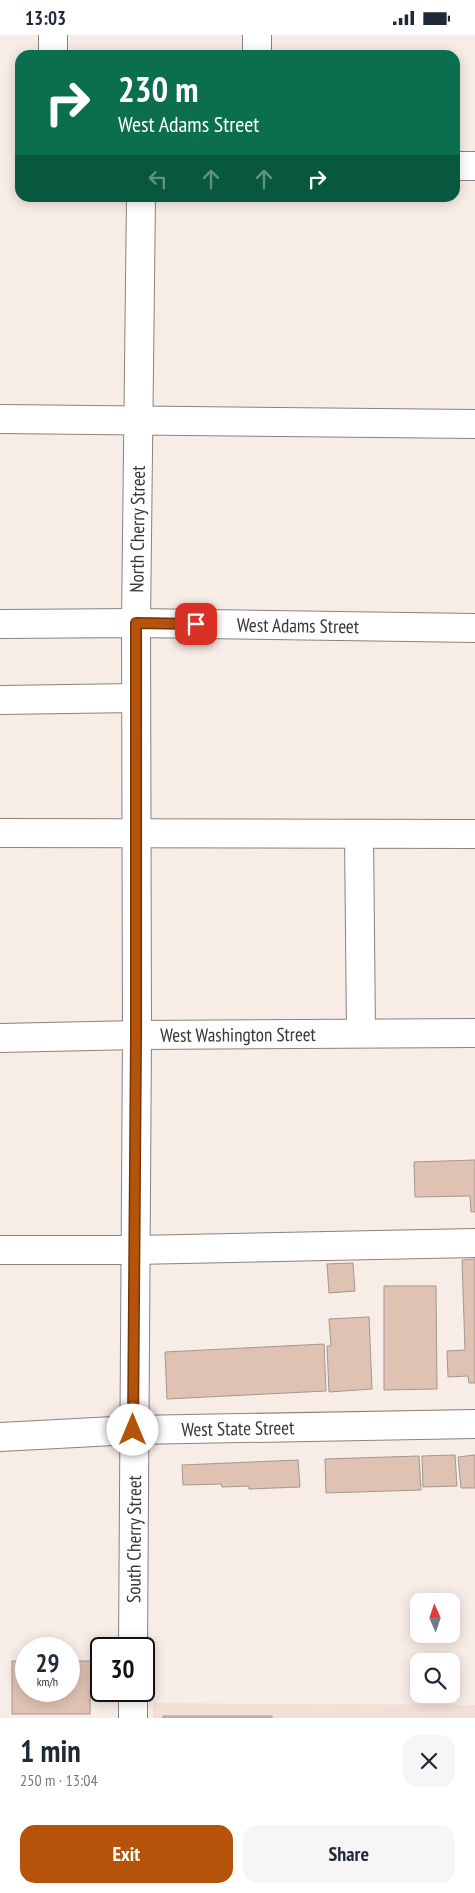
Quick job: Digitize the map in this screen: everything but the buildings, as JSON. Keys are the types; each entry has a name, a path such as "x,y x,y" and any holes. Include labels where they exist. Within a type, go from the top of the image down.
{"street":[{"path":"53,35 53,50"},
{"path":"257,35 257,50"},
{"path":"460,166 475,166"},
{"name":"North Cherry Street","path":"133,1430 136,1035 136,623 140,421 141,202"},
{"path":"0,419 475,424"},
{"name":"West Adams Street","path":"0,624 136,623 475,628"},
{"path":"0,700 136,699"},
{"path":"0,833 475,834"},
{"path":"358,834 361,1033"},
{"name":"West Washington Street","path":"0,1038 136,1035 475,1033"},
{"path":"0,1250 135,1250 475,1243"},
{"name":"West State Street","path":"0,1437 133,1430 475,1423"},
{"name":"South Cherry Street","path":"133,1430 133,1637"},
{"path":"133,1702 133,1718"}],"shaded area":[{"path":"153,1703 475,1705 475,1718 153,1718"}],"route":[{"path":"133,1430 136,1035 136,623 196,624"}]}
